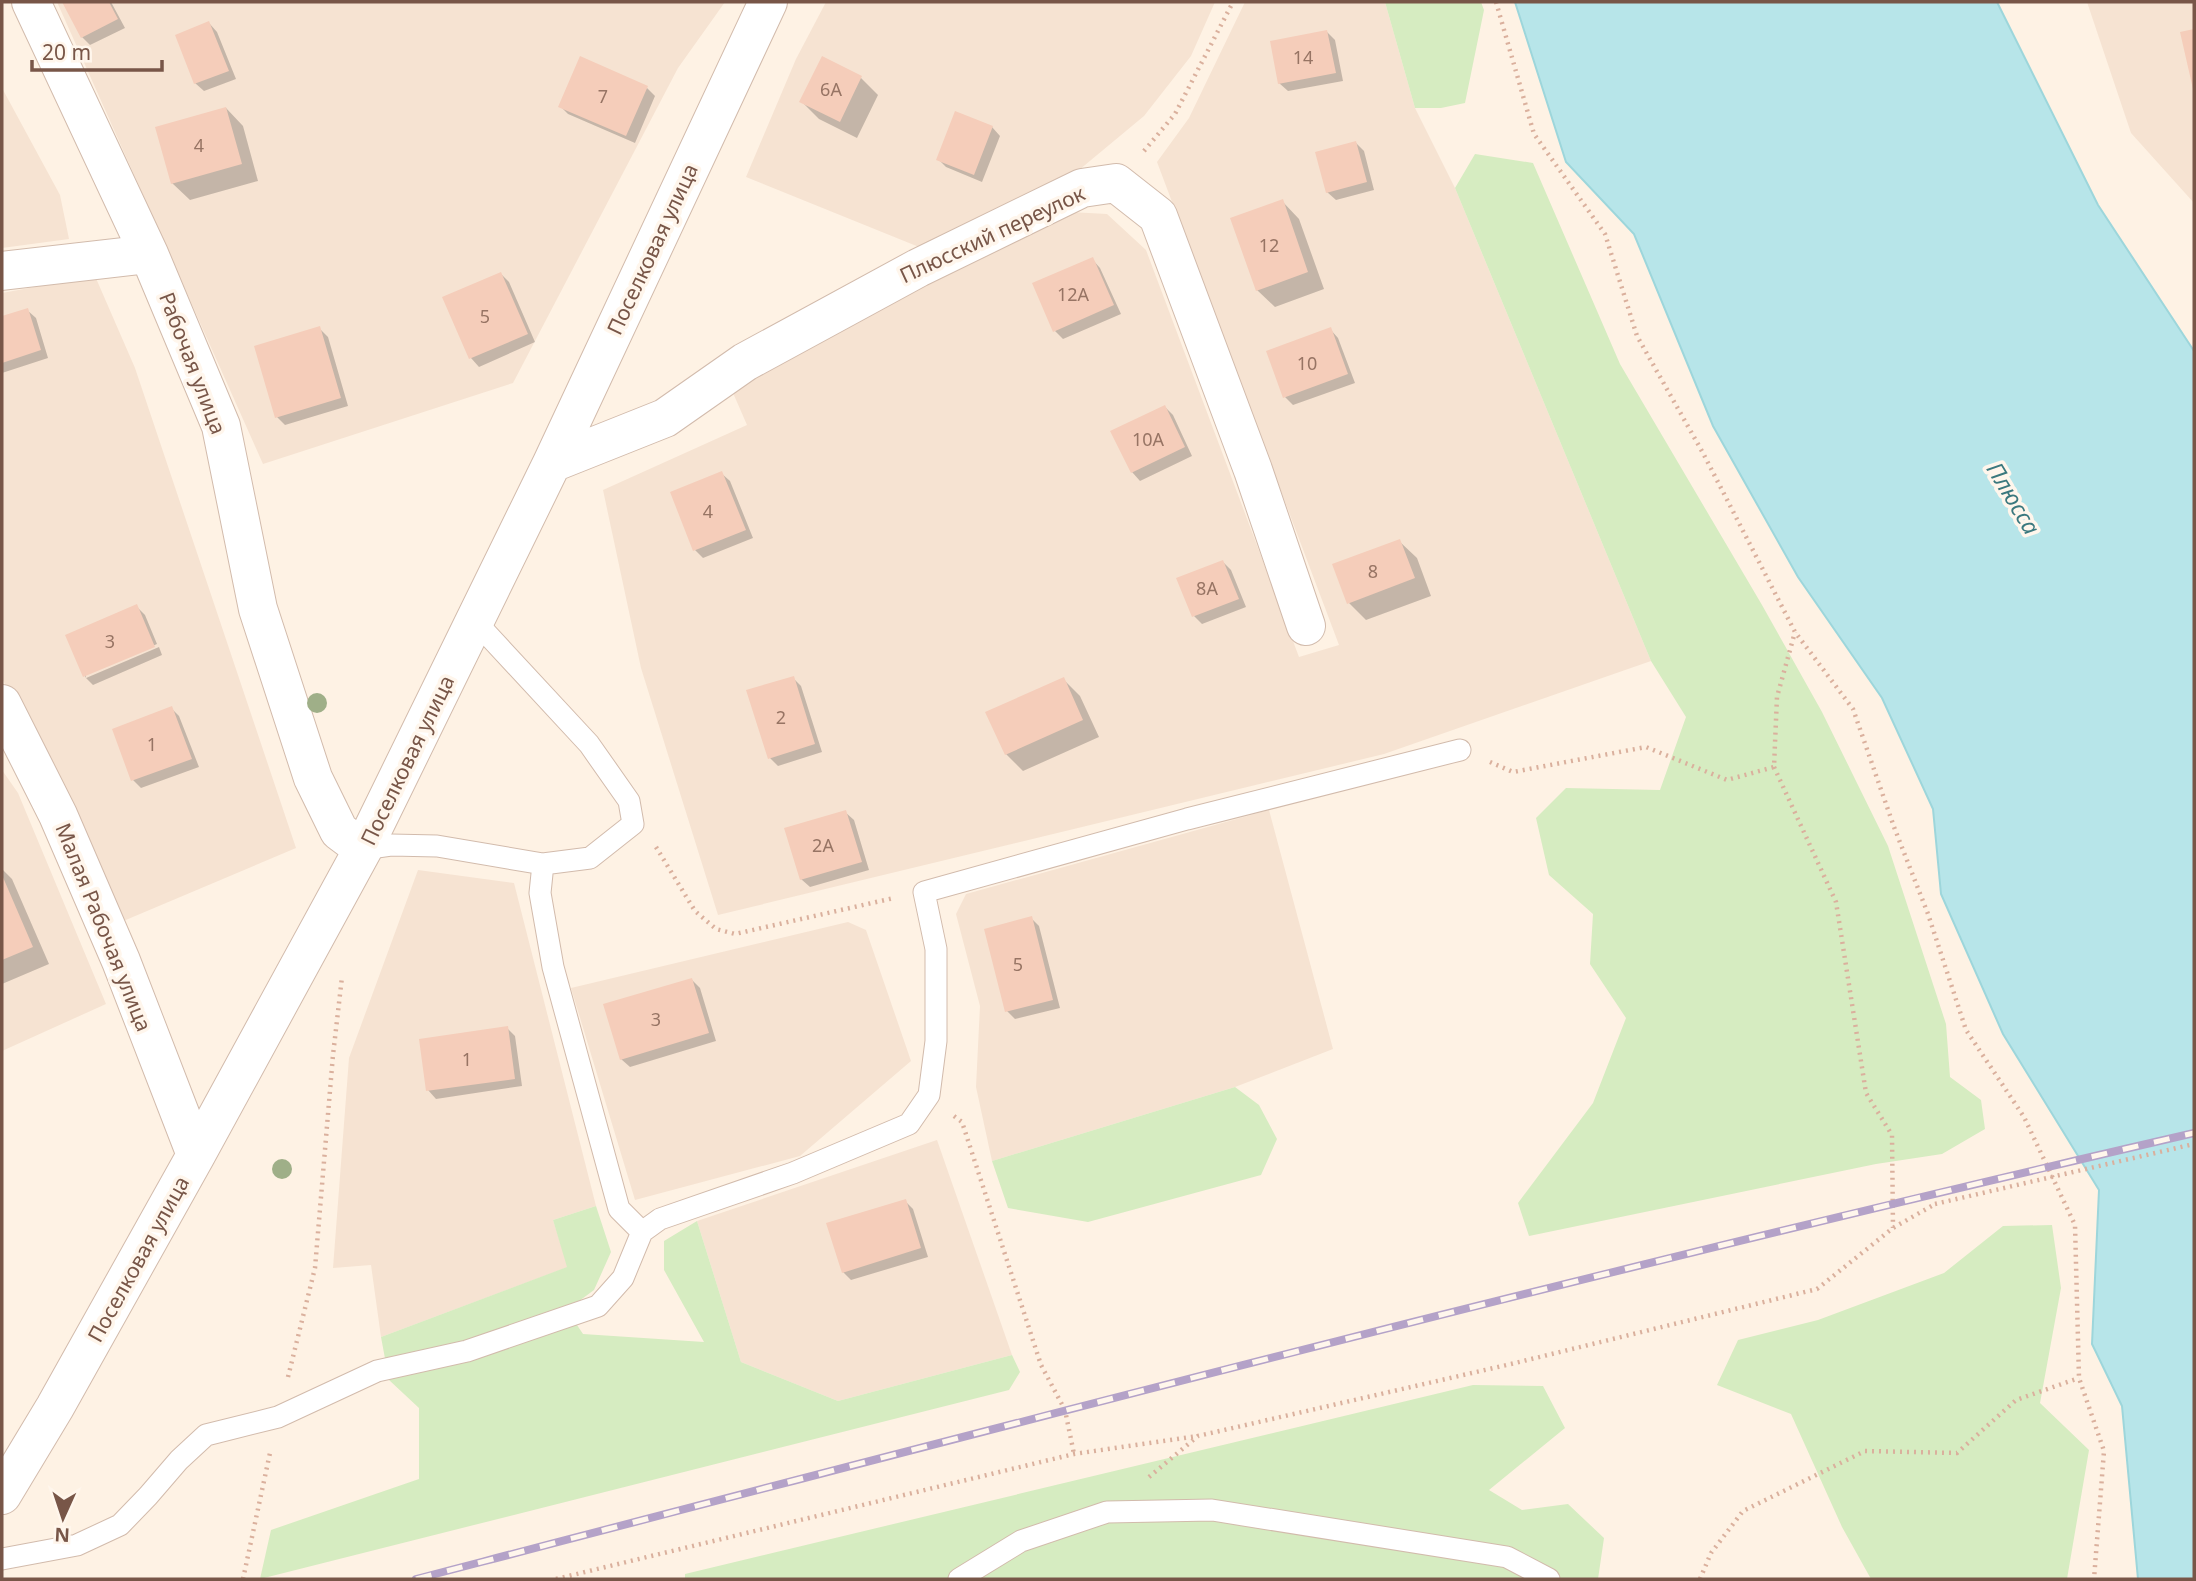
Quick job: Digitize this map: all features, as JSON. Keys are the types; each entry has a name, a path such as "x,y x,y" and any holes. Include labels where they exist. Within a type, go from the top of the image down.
{"street":[{"name":"Рабочая улица","path":"31,2 149,254 220,426 258,609 313,778 339,831 363,849"},
{"name":"Поселковая улица","path":"2,1495 62,1395 363,849 552,463 768,2"},
{"path":"1116,183 1158,216 1254,470 1306,626"},
{"name":"Плюсский переулок","path":"552,463 665,418 745,362 918,268 1082,188 1116,183"},
{"path":"2,271 149,254"},
{"name":"Малая Рабочая улица","path":"2,704 69,839 121,961 196,1155"}],"lane":[{"path":"363,849 391,845 437,846 542,864 590,858 633,824 629,801 589,744 475,621"},
{"path":"2,1559 76,1545 120,1525 178,1460 206,1435 278,1417 377,1371 467,1351 598,1306 623,1278 642,1232 660,1219 793,1173 909,1124 929,1094 936,1041 936,949 924,892 1187,819 1460,750"},
{"path":"542,864 540,893 553,967 619,1209 642,1232"},
{"path":"959,1579 1021,1541 1107,1512 1212,1510 1507,1557 1549,1579"}],"path":[{"path":"1116,183 1175,114 1233,2"},
{"path":"1496,2 1535,134 1605,234 1637,336 1703,453 1795,632 1853,709 1928,914 1966,1030 2024,1117 2075,1224 2079,1378 2104,1451 2094,1579"},
{"path":"1795,632 1777,697 1774,767 1836,902 1866,1093 1892,1135 1893,1228"},
{"path":"1460,750 1513,772 1646,747 1727,780 1774,767"},
{"path":"633,824 655,845 695,911 716,929 736,934 924,892"},
{"path":"243,1579 278,1417 315,1268 342,977"},
{"path":"929,1094 961,1122 1041,1365 1065,1410 1074,1454"},
{"path":"556,1579 1074,1454 1198,1436 1511,1364 1817,1289 1893,1228 1935,1204 2194,1144"},
{"path":"1700,1579 1711,1553 1743,1511 1865,1451 1957,1453 2016,1400 2079,1378"},
{"path":"1107,1512 1198,1436"}],"shaded area":[{"path":"57,2 725,2 678,68 513,383 263,464"},
{"path":"826,2 1215,2 1191,56 1144,116 1073,175 919,247 746,177 796,59"},
{"path":"1245,2 1385,2 1415,108 1455,188 1651,661 1384,754 718,915 641,668 603,490 747,425 730,386 1070,212 1107,214 1146,250 1299,657 1339,645 1157,162 1189,118"},
{"path":"2087,2 2194,2 2194,203 2131,133"},
{"path":"2,88 60,195 69,239 2,248"},
{"path":"95,276 135,368 296,848 121,922 2,678 2,293"},
{"path":"2,770 18,793 106,1004 2,1051"},
{"path":"1269,810 1333,1049 1235,1087 992,1161 976,1087 980,1006 956,914 966,894"},
{"path":"418,870 514,883 596,1206 553,1220 568,1267 381,1337 371,1265 333,1268 349,1058"},
{"path":"848,922 866,930 911,1061 800,1156 635,1200 571,988"},
{"path":"937,1140 1012,1355 838,1401 741,1362 697,1221"}],"green space":[{"path":"1385,2 1481,2 1484,10 1465,103 1441,108 1415,108"},
{"path":"1475,154 1533,163 1620,364 1822,712 1888,846 1946,1024 1950,1077 1981,1100 1985,1129 1942,1154 1876,1164 1529,1236 1518,1203 1593,1103 1626,1018 1590,964 1593,914 1549,875 1536,818 1566,788 1660,790 1686,717 1651,661 1455,188"},
{"path":"1235,1087 1259,1105 1277,1139 1261,1175 1088,1222 1008,1208 992,1161"},
{"path":"596,1206 611,1252 594,1290 567,1310 583,1334 704,1342 664,1270 664,1241 697,1221 741,1362 838,1401 1012,1355 1020,1372 1009,1390 260,1579 271,1530 419,1479 419,1408 389,1380 381,1337 567,1267 553,1220"},
{"path":"2052,1225 2061,1288 2040,1403 2089,1450 2067,1579 1871,1579 1842,1527 1791,1414 1717,1385 1738,1340 1818,1320 1944,1273 2003,1226"},
{"path":"1473,1385 1543,1386 1565,1428 1489,1490 1522,1510 1568,1504 1604,1538 1598,1579 685,1579 685,1574"}],"water":[{"name":"Плюсса","path":"1515,2 1997,2 2098,205 2194,351 2194,1579 2138,1579 2122,1406 2092,1344 2099,1190 2003,1034 1941,894 1933,809 1882,698 1798,577 1713,426 1634,234 1566,162"}],"building":[{"path":"62,2 109,2 118,19 81,38"},
{"path":"209,21 229,71 194,84 175,35"},
{"path":"2194,29 2194,89 2193,89 2180,32"},
{"path":"1327,30 1336,73 1278,84 1270,41"},
{"path":"580,56 648,86 626,136 558,107"},
{"path":"822,56 862,76 840,122 799,102"},
{"path":"226,107 242,164 171,184 155,127"},
{"path":"955,111 993,126 974,175 936,160"},
{"path":"1356,141 1367,182 1326,193 1315,152"},
{"path":"1283,199 1308,272 1256,291 1230,218"},
{"path":"1093,257 1114,305 1053,332 1032,283"},
{"path":"501,272 528,334 469,359 442,297"},
{"path":"28,308 41,350 2,363 2,316"},
{"path":"320,326 341,398 275,418 254,346"},
{"path":"1331,327 1348,374 1283,398 1266,351"},
{"path":"1165,405 1185,447 1131,473 1110,431"},
{"path":"722,471 746,530 693,551 670,492"},
{"path":"1400,539 1415,578 1347,604 1332,564"},
{"path":"1223,560 1239,599 1192,617 1176,578"},
{"path":"137,604 155,647 83,677 65,635"},
{"path":"794,676 815,744 768,759 746,690"},
{"path":"1064,677 1083,720 1005,755 985,712"},
{"path":"172,706 192,759 131,781 112,729"},
{"path":"846,810 862,862 800,880 784,828"},
{"path":"2,875 33,947 2,960"},
{"path":"1032,916 1053,1000 1005,1012 984,929"},
{"path":"692,978 709,1033 620,1060 603,1004"},
{"path":"508,1026 515,1079 426,1091 419,1039"},
{"path":"906,1199 921,1248 842,1273 826,1223"}],"railway":[{"path":"416,1579 1081,1406 1526,1294 2194,1133"}]}
